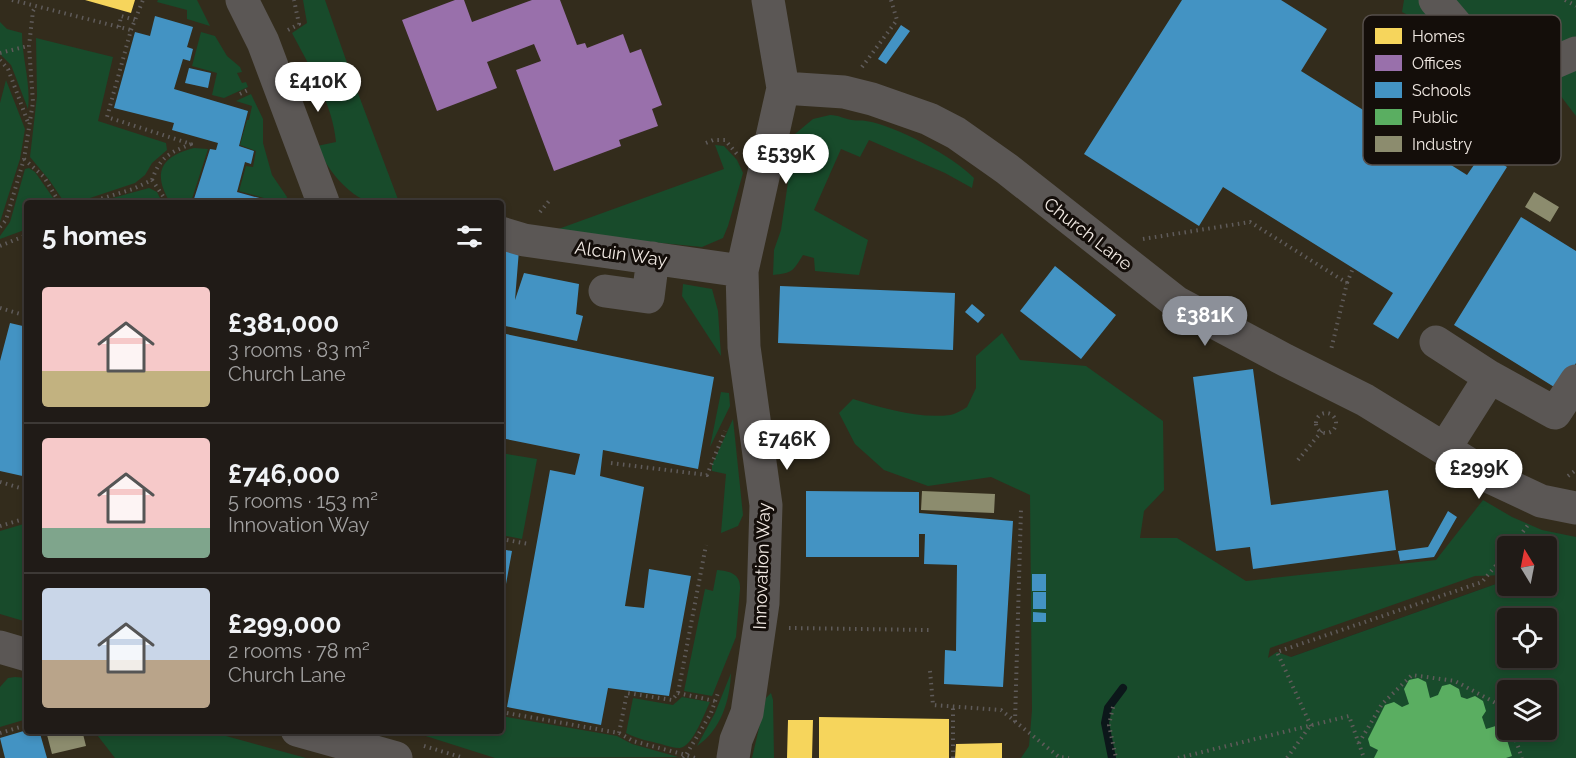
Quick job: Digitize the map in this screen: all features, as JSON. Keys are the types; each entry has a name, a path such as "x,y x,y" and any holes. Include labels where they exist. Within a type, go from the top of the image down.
{"street":[{"path":"242,0 264,42 322,200"},
{"name":"Innovation Way","path":"711,754 747,713 763,603 766,505 744,346 742,270 783,88 768,0"},
{"path":"1434,0 1447,15"},
{"path":"1561,59 1576,53"},
{"name":"Church Lane","path":"783,88 844,92 900,108 956,133 1007,169 1176,302 1365,400 1492,478 1541,501 1576,508"},
{"name":"Alcuin Way","path":"504,234 524,240 742,270"},
{"path":"605,291 648,297 653,258"},
{"path":"1436,342 1490,377 1555,413 1576,381"},
{"path":"1445,448 1490,377"},
{"path":"0,648 24,654"},
{"path":"311,734 396,758"}],"path":[{"path":"12,0 131,30"},
{"path":"97,200 133,189 152,180 158,164 171,152 190,144 107,117 131,30 143,0"},
{"path":"844,92 897,20 891,0"},
{"path":"1565,0 1576,6"},
{"path":"0,227 6,220 24,159 33,102 29,46 33,11 36,6"},
{"path":"119,27 122,16 135,20"},
{"path":"0,53 29,46"},
{"path":"0,60 8,69 29,126"},
{"path":"24,159 44,177 58,200"},
{"path":"152,180 166,200"},
{"path":"1102,246 1250,222 1347,283"},
{"path":"0,246 24,236"},
{"path":"1324,379 1347,283 1353,268"},
{"path":"0,308 24,315"},
{"path":"1328,413 1334,418 1336,425 1328,433 1322,432 1317,426 1317,419 1322,414 1328,413"},
{"path":"611,463 707,475 727,424"},
{"path":"1298,460 1322,432"},
{"path":"0,482 24,488"},
{"path":"1015,722 1022,509"},
{"path":"0,526 24,520"},
{"path":"504,540 529,544"},
{"path":"619,733 627,693 672,700 678,693 706,545"},
{"path":"1311,726 1277,652 1482,582 1497,564"},
{"path":"760,627 929,630"},
{"path":"930,671 933,705 1001,710 1059,757 1069,758"},
{"path":"1359,743 1383,704 1412,675 1455,681 1497,704"},
{"path":"678,693 715,700"},
{"path":"953,706 953,758"},
{"path":"1113,707 1109,725 1116,758"},
{"path":"504,713 619,733 633,741 711,754"},
{"path":"1178,758 1349,716 1364,758"},
{"path":"0,733 24,726"},
{"path":"1287,758 1311,726"},
{"path":"1516,740 1522,758"},
{"path":"694,758 711,754"}],"shaded area":[{"path":"0,0 1576,0 1576,695 1557,645 1557,608 1543,608 1538,596 1557,596 1557,536 1497,536 1497,584 1291,657 1337,758 0,758"}],"green space":[{"path":"158,0 197,0 210,26 187,19 187,10 157,2"},
{"path":"303,0 325,0 398,200 362,199 338,180 321,154 317,146 336,142 325,100 292,33 307,23"},
{"path":"1404,0 1576,0 1576,116 1561,96 1561,15 1408,15 1402,12"},
{"path":"0,22 7,29 22,33 28,109 11,65 0,54"},
{"path":"201,32 215,36 227,56 240,67 242,72 237,73 242,83 246,82 248,87 224,98 212,95 217,73 192,66"},
{"path":"36,38 113,57 98,121 166,143 167,150 135,183 84,200 63,200 30,157 37,96"},
{"path":"6,80 25,129 20,159 0,222 0,103"},
{"path":"251,94 263,119 263,143 272,175 287,197 286,200 271,200 239,191 246,166 253,167 256,151 240,145 252,106 236,101"},
{"path":"830,115 878,124 908,135 965,170 974,178 972,188 945,173 869,140 860,157 841,149 814,210 868,240 859,275 815,271 814,258 803,255 792,270 773,275 774,250 781,230 795,134 813,119"},
{"path":"715,145 724,146 737,160 743,173 723,238 702,247 550,232 724,169"},
{"path":"194,148 208,149 192,200 169,200 162,182 163,167 167,161 183,151"},
{"path":"29,168 35,172 55,200 24,200 24,230 0,239 10,222 25,169"},
{"path":"149,188 157,192 161,200 105,200"},
{"path":"683,284 712,289 718,311 721,356 682,296"},
{"path":"1002,333 1020,360 1086,366 1163,421 1164,490 1144,511 1140,538 1177,538 1246,581 1436,560 1483,500 1512,517 1542,530 1576,537 1576,758 1021,758 1029,746 1032,710 1030,495 991,477 928,486 884,470 855,444 839,413 853,399 913,414 950,415 967,407 976,388 976,356","holes":["1497,536 1557,536 1557,596 1497,596 1497,584 1291,657 1277,652 1268,658 1270,648 1475,576 1497,575"]},
{"path":"721,392 729,393 730,406 710,447"},
{"path":"733,419 743,515 738,526 721,533 726,474 712,471 712,465"},
{"path":"504,454 537,459 522,539 504,536"},
{"path":"24,524 24,621 0,614 0,531"},
{"path":"717,570 734,574 739,580 740,589 736,637 712,696 684,691 705,589 713,591"},
{"path":"731,673 729,694 723,714 712,732 697,746 715,713"},
{"path":"8,678 24,678 24,720 0,727 0,687"},
{"path":"771,693 774,758 752,758 766,698"},
{"path":"682,697 710,702 694,736 685,746 670,747 626,733 633,698 673,705"},
{"path":"504,717 617,736 632,744 678,757 495,758 419,734 504,734"},
{"path":"96,734 219,734 306,758 115,758"}],"building: Homes":[{"path":"85,0 135,0 131,13"},
{"path":"819,717 949,719 949,758 819,758"},
{"path":"788,720 813,720 812,758 787,758"},
{"path":"1002,743 1002,758 955,758 956,744"}],"building: Offices":[{"path":"455,0 464,0 472,22 532,0 560,0 577,45 585,43 587,48 623,34 630,53 641,49 662,105 652,109 658,126 619,140 621,146 554,171 516,70 541,61 534,44 487,62 497,88 437,111 402,20"}],"building: Schools":[{"path":"1182,0 1281,0 1327,29 1301,71 1363,110 1363,165 1451,165 1467,175 1474,165 1504,165 1507,167 1398,339 1373,324 1393,293 1223,187 1199,226 1084,154"},
{"path":"155,16 193,27 187,47 193,49 190,61 183,59 174,89 248,111 239,146 254,151 251,164 245,162 237,192 267,200 194,200 210,149 216,150 218,143 172,130 174,123 114,108 135,32 150,36"},
{"path":"901,25 910,31 886,64 878,59"},
{"path":"189,68 211,73 208,88 185,83"},
{"path":"1521,217 1576,251 1576,363 1559,390 1454,325"},
{"path":"504,247 519,250 515,300 524,273 579,284 576,314 583,316 577,341 504,326"},
{"path":"1055,266 1116,315 1081,359 1020,311"},
{"path":"780,286 955,293 953,350 778,343"},
{"path":"972,304 985,315 978,323 965,312"},
{"path":"10,323 24,326 24,476 0,471 0,361"},
{"path":"504,334 714,377 698,469 603,450 600,476 644,487 625,606 644,608 649,569 691,576 669,696 608,688 601,725 507,707 550,470 575,475 580,454 504,439"},
{"path":"1253,369 1271,505 1388,490 1396,550 1253,569 1250,547 1216,551 1193,377"},
{"path":"806,491 919,492 919,513 1013,521 1003,687 944,684 945,650 956,651 957,565 924,564 925,534 919,534 919,557 806,557"},
{"path":"1448,511 1457,517 1434,557 1400,561 1398,551 1428,547"},
{"path":"504,550 512,551 504,595"},
{"path":"1032,574 1046,574 1046,591 1032,591"},
{"path":"1033,592 1046,592 1046,609 1033,609"},
{"path":"1033,612 1046,613 1046,622 1033,622"},
{"path":"24,731 24,734 40,734 47,758 5,758 0,738"}],"building: Public":[{"path":"1418,678 1426,682 1430,698 1438,695 1442,686 1450,684 1459,689 1461,697 1467,699 1475,696 1483,701 1486,711 1482,717 1486,729 1497,726 1497,740 1507,740 1512,756 1506,758 1374,758 1378,750 1370,746 1368,739 1385,705 1394,702 1402,707 1409,704 1404,689 1409,680"}],"building: Industry":[{"path":"1534,192 1559,207 1550,222 1525,207"},
{"path":"922,491 995,494 994,513 921,510"},
{"path":"47,734 83,734 86,746 52,754"}],"waterway":[{"path":"1112,758 1105,723 1108,708 1123,688"}]}
